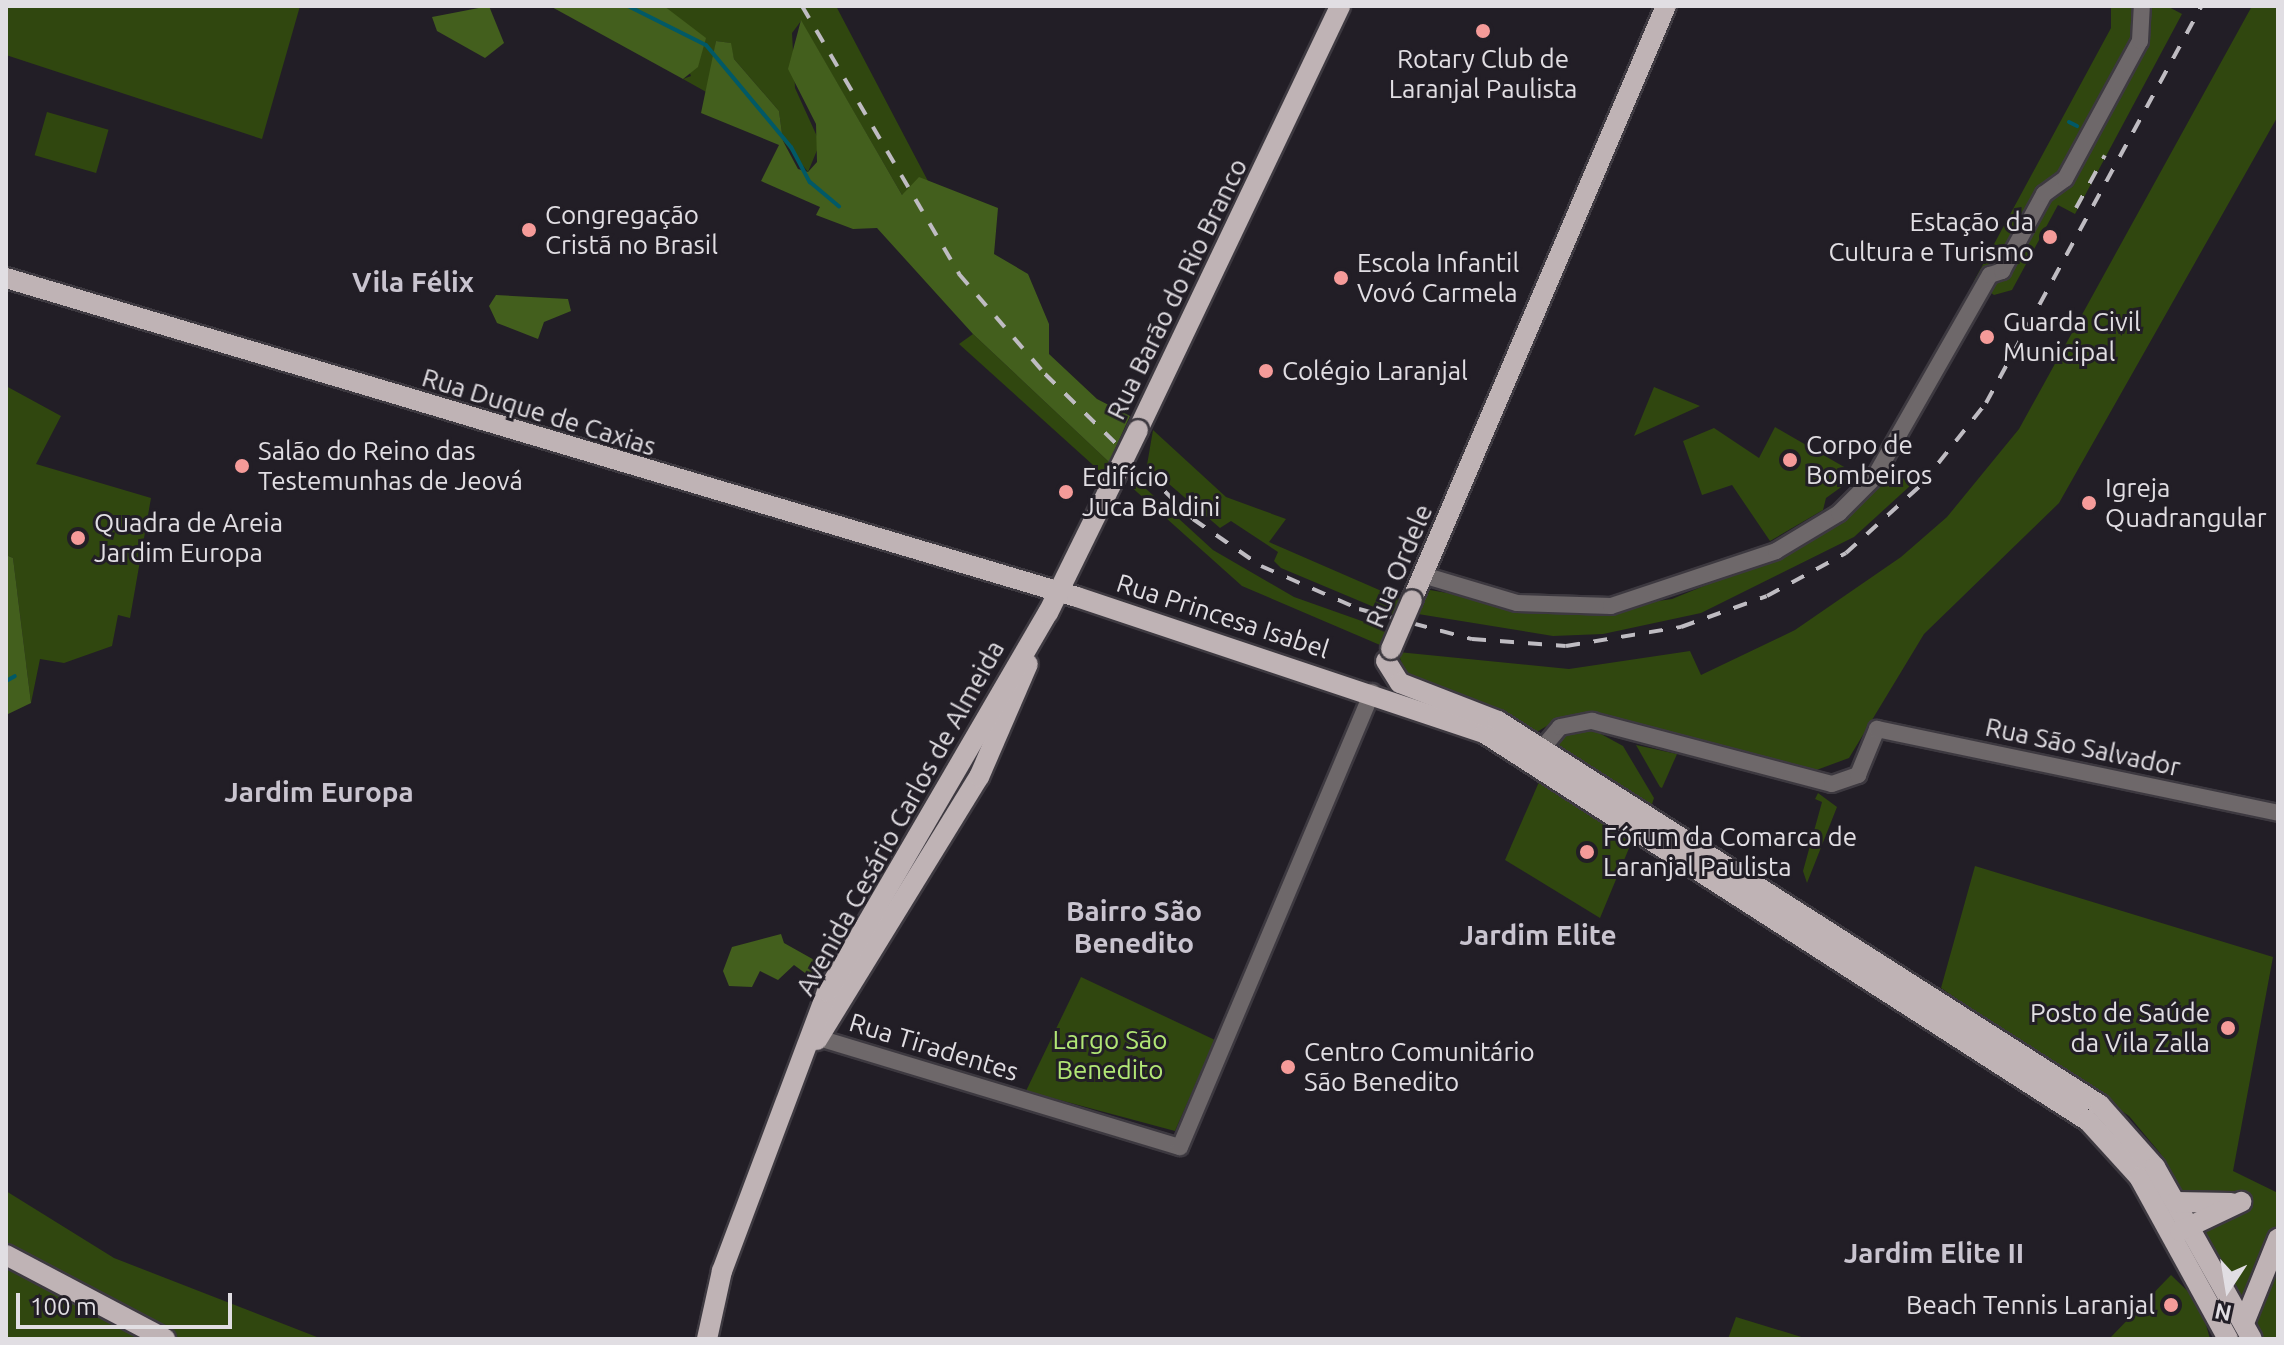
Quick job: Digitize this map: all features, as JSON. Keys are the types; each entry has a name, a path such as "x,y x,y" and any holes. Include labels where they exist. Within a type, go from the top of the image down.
{"main road":[{"name":"Rua Barão do Rio Branco","path":"1058,593 1340,6"},
{"name":"Rua Ordele","path":"1372,692 1666,6"},
{"name":"Rua Duque de Caxias","path":"6,278 1058,593"},
{"name":"Avenida Cesário Carlos de Almeida","path":"707,1339 727,1257 812,1042 827,992 967,797 1058,593"},
{"name":"Rua Princesa Isabel","path":"1058,593 1488,726"},
{"name":"Avenida Cesário Carlos de Almeida","path":"885,911 943,790 1048,613"},
{"path":"1389,655 1404,686 1488,726 1535,755 2004,1053 2142,1148 2176,1202 2182,1231 2228,1339"},
{"path":"943,790 967,797"},
{"path":"2094,1113 2182,1231 2248,1331"},
{"path":"2176,1202 2241,1202 2182,1231"},
{"path":"2248,1331 2278,1239"},
{"path":"6,1255 165,1339"}],"street":[{"path":"1423,575 1517,603 1611,606 1670,592 1794,542 1874,478 1990,275 2002,271 2044,194 2065,179 2140,41 2142,6"},
{"name":"Rua Ordele","path":"1180,1147 1372,692"},
{"name":"Rua São Salvador","path":"1535,755 1560,727 1592,721 1812,782 1858,775 1877,729 2278,813"},
{"name":"Rua Tiradentes","path":"812,1042 1180,1147"}],"green space":[{"path":"6,6 300,6 262,139 6,55"},
{"path":"489,6 504,43 485,58 437,31 432,17"},
{"path":"550,6 664,6 706,38 698,67 683,79"},
{"path":"664,6 836,6 929,183 902,195 801,21 792,33 795,88 820,143 808,172 783,141 779,111 734,59 730,43 716,41 708,93 683,79 691,76"},
{"path":"2111,6 2167,6 2182,14 2075,214 2058,205 2012,290 1994,295 1974,281 2111,28"},
{"path":"2252,6 2278,6 2278,116 2059,503 1924,634 1849,758 1811,772 1592,713 1562,717 1535,733 1407,679 1398,652 1569,669 1690,651 1701,675 1795,630 1901,557 1947,517 2019,429"},
{"path":"801,20 902,195 919,177 998,208 994,254 1028,274 1049,324 1049,354 1097,399 1130,416 1109,462 973,334 877,228 853,229 816,215 820,207 761,181 779,145 701,113 716,41 731,43 734,59 779,111 783,141 798,169 808,172 817,162 816,124 788,69"},
{"path":"47,112 109,130 96,173 35,155"},
{"path":"496,295 568,299 571,311 544,322 538,339 497,323 489,306"},
{"path":"973,334 1109,462 1103,474 959,344"},
{"path":"6,386 61,416 36,464 151,498 130,618 118,615 112,646 64,663 40,659 31,703 13,558 6,555"},
{"path":"1654,387 1700,406 1634,436"},
{"path":"1775,427 1858,475 1826,498 1823,510 1770,541 1732,485 1702,495 1683,441 1714,428 1759,458"},
{"path":"1153,430 1226,497 1286,519 1269,542 1400,599 1393,615 1281,568 1274,561 1278,552 1231,521 1220,528 1147,465"},
{"path":"1890,467 1911,485 1854,537 1701,613 1603,634 1553,636 1418,614 1430,590 1568,614 1672,599 1806,544 1863,502"},
{"path":"1132,476 1213,550 1294,597 1386,632 1380,645 1242,586 1128,484"},
{"path":"6,555 13,558 31,703 6,715"},
{"path":"1590,728 1623,746 1654,798 1651,807 1557,749 1563,733"},
{"path":"1636,745 1677,754 1662,788 1660,787"},
{"path":"1539,782 1632,841 1600,918 1505,860"},
{"path":"1818,793 1837,807 1807,883 1803,871 1822,802 1815,799"},
{"path":"1975,866 2273,957 2233,1171 2278,1193 2278,1339 2264,1339 2160,1153 2129,1116 1941,988"},
{"path":"781,934 784,943 825,966 816,981 794,965 778,980 760,971 752,987 729,986 723,971 732,947"},
{"name":"Largo São Benedito","path":"1081,977 1215,1040 1175,1131 1026,1091"},
{"path":"6,1191 114,1258 322,1339 6,1339"},
{"name":"Beach Tennis Laranjal","path":"2171,1275 2200,1303 2210,1339 2109,1339"},
{"path":"1736,1317 1808,1339 1728,1339"}],"waterway":[{"path":"628,6 706,45 791,147 810,182 839,206"},
{"path":"2069,122 2077,126"},
{"path":"6,681 15,676"}],"railway":[{"path":"802,6 959,274 1045,374 1193,519 1261,566 1359,609 1472,639 1566,646 1681,627 1767,596 1846,553 1921,485 1986,403 2202,6"},
{"path":"2076,208 2105,155"}],"place":[{"name":"Rotary Club de Laranjal Paulista","path":"1483,31"},
{"name":"Congregação Cristã no Brasil","path":"529,230"},
{"name":"Estação da Cultura e Turismo","path":"2050,237"},
{"name":"Escola Infantil Vovó Carmela","path":"1341,278"},
{"name":"Guarda Civil Municipal","path":"1987,337"},
{"name":"Colégio Laranjal","path":"1266,371"},
{"name":"Corpo de Bombeiros","path":"1790,460"},
{"name":"Salão do Reino das Testemunhas de Jeová","path":"242,466"},
{"name":"Edifício Juca Baldini","path":"1066,492"},
{"name":"Igreja Quadrangular","path":"2089,503"},
{"name":"Quadra de Areia Jardim Europa","path":"78,538"},
{"name":"Fórum da Comarca de Laranjal Paulista","path":"1587,852"},
{"name":"Posto de Saúde da Vila Zalla","path":"2228,1028"},
{"name":"Centro Comunitário São Benedito","path":"1288,1067"},
{"name":"Beach Tennis Laranjal","path":"2171,1305"}],"district":[{"name":"Vila Félix","path":"413,282"},
{"name":"Jardim Europa","path":"319,792"},
{"name":"Bairro São Benedito","path":"1134,927"},
{"name":"Jardim Elite","path":"1538,935"},
{"name":"Jardim Elite II","path":"1934,1253"}]}
